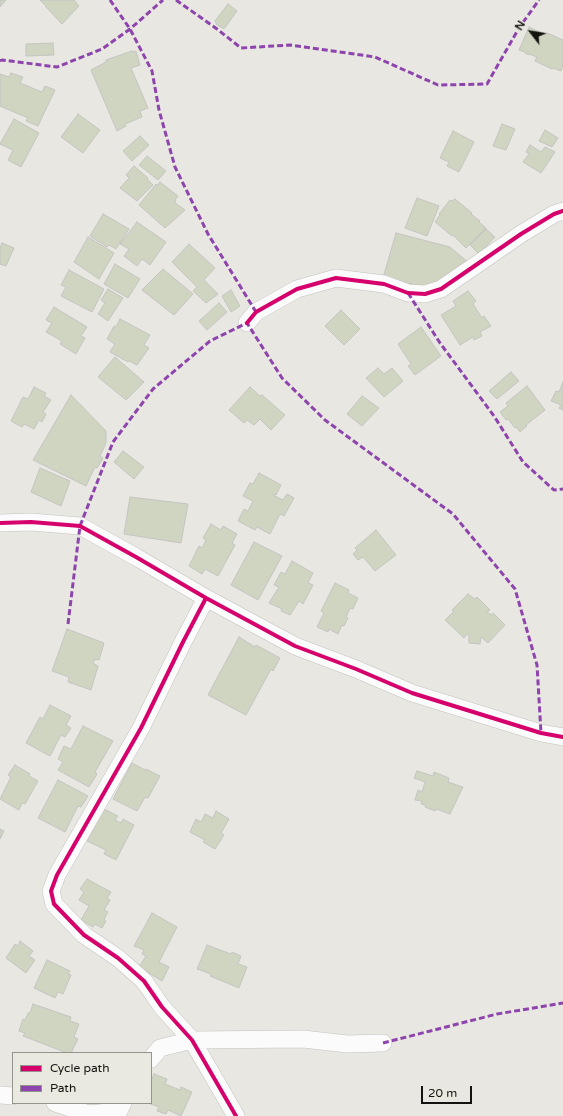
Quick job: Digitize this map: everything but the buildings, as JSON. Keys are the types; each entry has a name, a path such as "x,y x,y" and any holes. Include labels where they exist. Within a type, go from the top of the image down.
{"street":[{"path":"247,323 256,312 297,289 336,278 384,284 408,293 425,294 441,288 521,234 554,214 563,211"},
{"path":"0,523 31,522 80,526 206,598 295,646 356,669 412,693 541,733 563,737"},
{"path":"206,598 140,728 57,876 51,891 54,904 84,935 118,958 144,981 162,1007 192,1040 236,1116"},
{"path":"152,1058 160,1048 192,1040 303,1039 347,1044 383,1043"},
{"path":"0,1095 12,1096"},
{"path":"58,1104 89,1114 119,1111 122,1104"}],"marked path":[{"path":"110,0 130,29 152,71 159,110 175,167 208,234 256,312"},
{"path":"0,61 2,60 57,67 102,49 130,29 163,0"},
{"path":"176,0 241,48 290,45 375,57 438,85 487,84 519,28 539,0"},
{"path":"408,293 440,343 494,416 523,462 554,490 563,489"},
{"path":"68,624 80,526 113,442 153,389 210,341 247,323 282,378 325,420 453,514 515,589 537,665 541,733"},
{"path":"383,1043 497,1014 563,1003"}],"cycle path":[{"path":"247,323 256,312 297,289 336,278 384,284 408,293 425,294 441,289 521,234 554,214 563,211"},
{"path":"0,523 31,522 80,526 206,598 295,646 356,669 412,693 541,733 563,737"},
{"path":"206,598 141,728 57,875 51,891 54,904 84,935 118,958 144,981 162,1007 192,1040 236,1116"}]}
